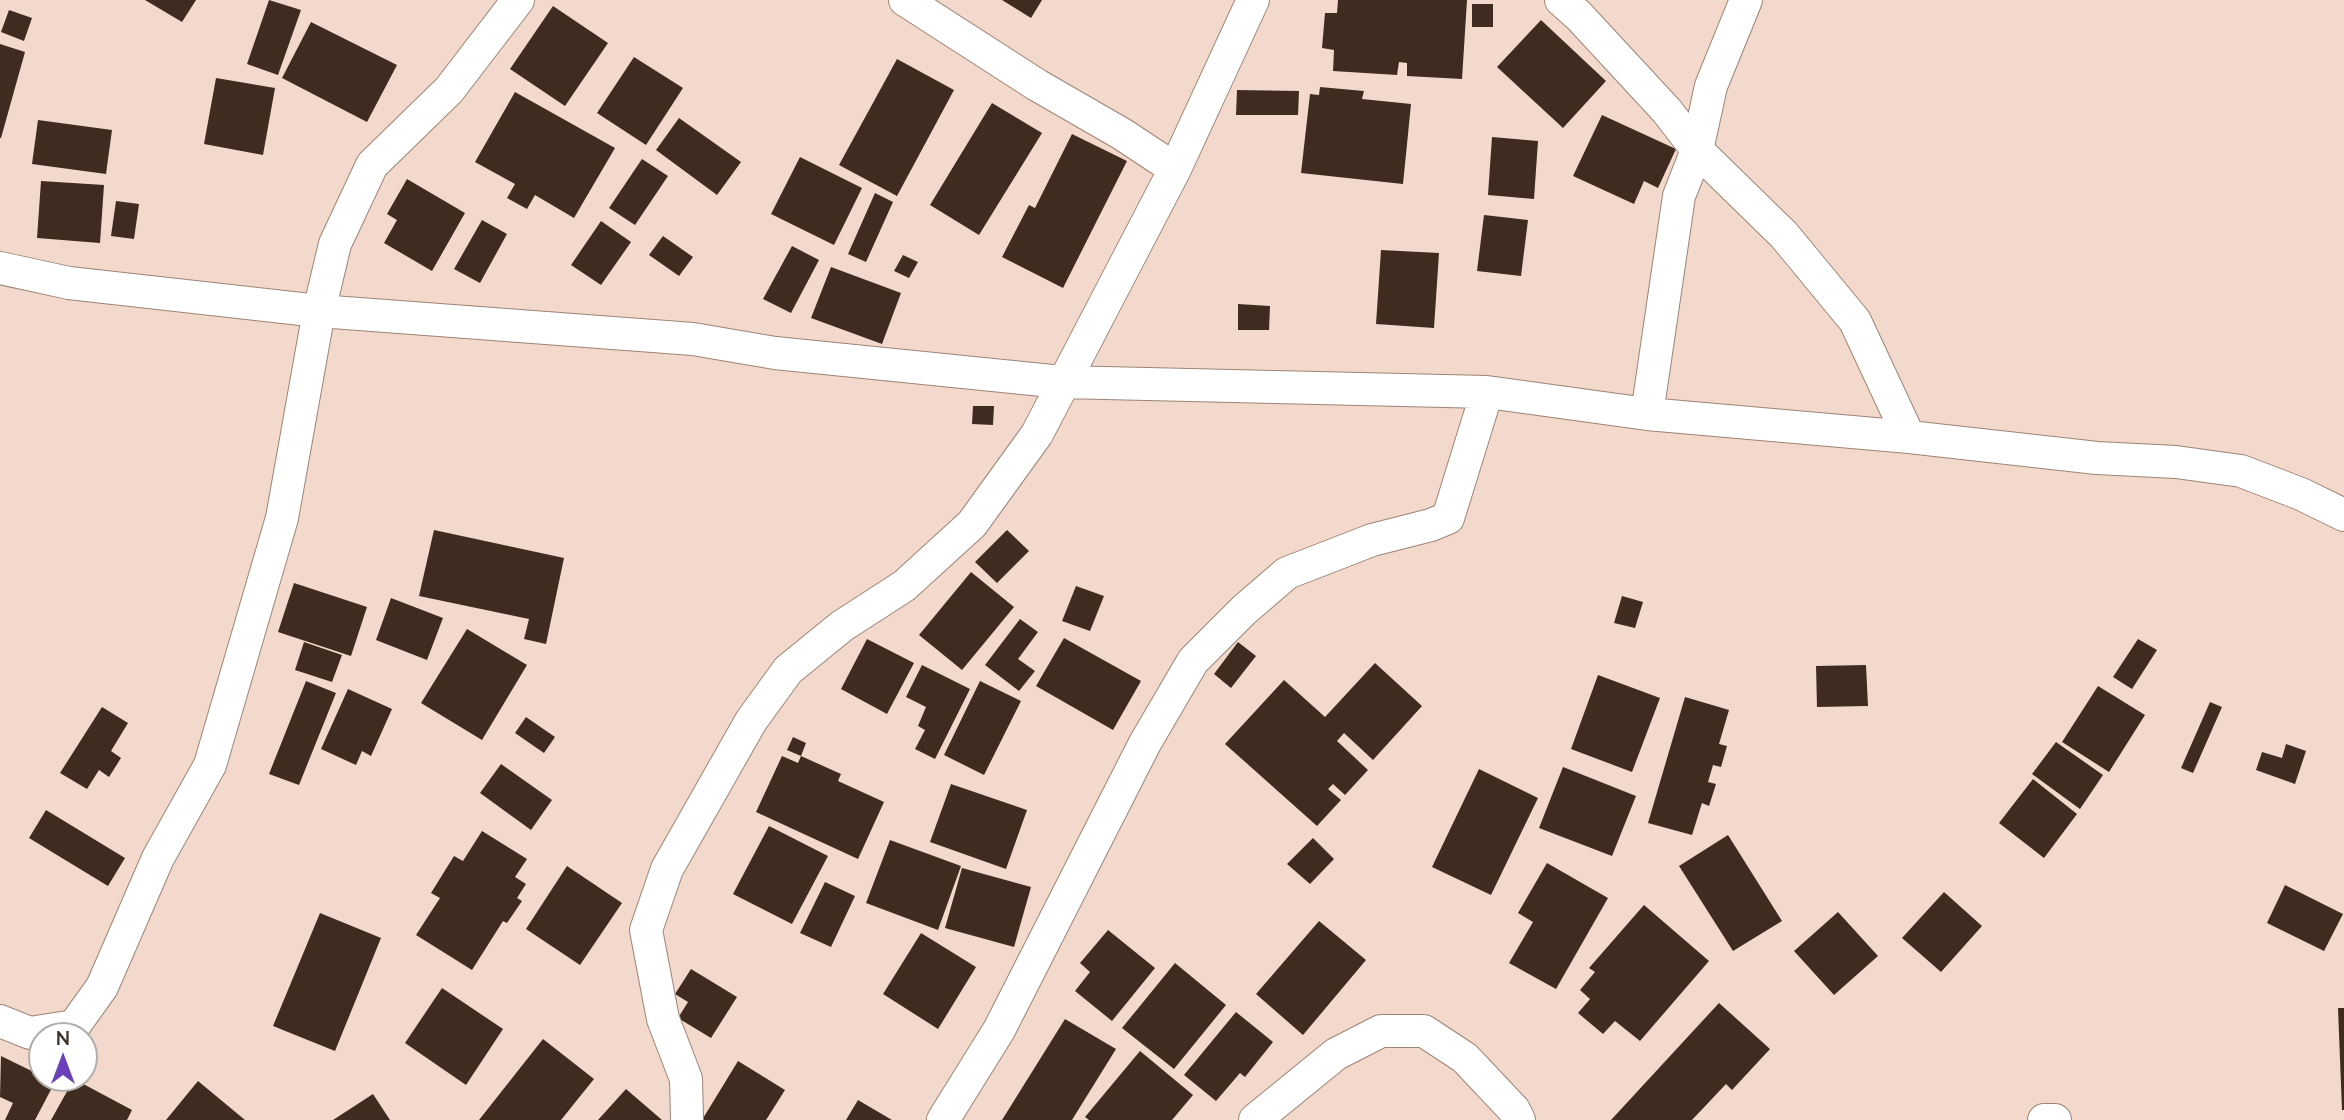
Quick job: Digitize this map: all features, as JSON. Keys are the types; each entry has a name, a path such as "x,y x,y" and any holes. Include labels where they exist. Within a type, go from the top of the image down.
{"street":[{"path":"0,1021 30,1033 74,1026 102,988 158,858 210,765 282,518 319,311 335,244 372,166 449,90 518,0"},
{"path":"905,0 1175,169"},
{"path":"687,1120 686,1079 663,1019 646,930 667,869 751,721 788,670 842,626 904,586 972,524 1037,434 1175,169 1253,0"},
{"path":"1560,0 1579,16 1667,111 1697,150 1784,235 1856,321 1909,437"},
{"path":"1647,414 1679,196 1697,150 1711,86 1746,0"},
{"path":"0,268 69,283 319,311 693,339 775,353 1062,382 1487,392 1647,414 1909,437 2097,458 2176,461 2241,471 2343,512"},
{"path":"943,1120 999,1030 1145,743 1193,662 1244,610 1287,573 1372,541 1448,518 1487,392"},
{"path":"1255,1120 1336,1054 1381,1031 1424,1031 1465,1058 1514,1110 1520,1120"},
{"path":"2044,1120 2055,1120"}],"building":[{"path":"145,0 196,0 182,22"},
{"path":"269,0 301,10 278,75 247,64"},
{"path":"1002,0 1042,0 1031,18"},
{"path":"1338,0 1467,0 1462,79 1407,76 1407,63 1399,62 1397,75 1333,71 1334,50 1322,48 1325,13 1337,13"},
{"path":"1472,4 1493,4 1493,27 1472,27"},
{"path":"553,6 608,43 565,106 510,69"},
{"path":"9,10 32,18 24,41 1,32"},
{"path":"1541,20 1606,81 1563,128 1497,67"},
{"path":"311,22 397,65 367,122 282,78"},
{"path":"0,44 25,52 1,138 0,138"},
{"path":"634,57 683,88 646,145 597,113"},
{"path":"897,59 954,90 897,196 839,165"},
{"path":"216,78 275,88 263,155 204,144"},
{"path":"1320,87 1364,91 1362,99 1411,104 1403,184 1301,173 1310,94 1319,95"},
{"path":"1237,90 1299,91 1298,115 1236,115"},
{"path":"515,92 615,148 574,218 535,195 527,209 507,198 515,184 475,162"},
{"path":"992,103 1042,133 979,235 930,205"},
{"path":"1602,115 1676,149 1658,188 1644,181 1634,204 1573,176"},
{"path":"679,118 741,162 717,195 656,150"},
{"path":"38,120 112,130 106,174 32,164"},
{"path":"1072,134 1127,161 1063,288 1002,257 1029,205 1035,208"},
{"path":"1492,137 1538,141 1534,199 1488,195"},
{"path":"800,157 862,188 834,245 771,214"},
{"path":"642,159 668,176 635,225 609,208"},
{"path":"407,179 465,213 432,271 384,243 397,220 387,214"},
{"path":"41,181 104,185 100,243 37,238"},
{"path":"875,193 893,202 866,262 848,254"},
{"path":"116,201 139,204 134,239 111,236"},
{"path":"1484,215 1528,220 1521,276 1477,271"},
{"path":"482,220 507,234 480,283 454,269"},
{"path":"601,221 631,242 601,285 571,265"},
{"path":"663,236 693,257 679,276 649,255"},
{"path":"792,246 819,260 791,313 763,299"},
{"path":"1381,250 1439,253 1434,328 1376,324"},
{"path":"903,255 918,262 909,278 894,271"},
{"path":"831,267 901,293 882,344 811,318"},
{"path":"1238,304 1270,306 1269,330 1238,330"},
{"path":"973,406 994,406 993,425 972,424"},
{"path":"434,530 564,558 546,644 524,639 529,619 419,596"},
{"path":"1007,530 1029,551 997,583 975,562"},
{"path":"971,572 1014,607 962,670 919,635"},
{"path":"294,583 367,607 351,656 278,632"},
{"path":"1076,586 1104,596 1090,631 1062,621"},
{"path":"1622,596 1643,602 1635,628 1614,623"},
{"path":"391,598 443,618 427,660 376,640"},
{"path":"1020,619 1038,632 1018,659 1035,671 1019,691 985,665"},
{"path":"467,629 527,665 482,740 421,703"},
{"path":"1064,638 1141,681 1113,730 1036,686"},
{"path":"867,639 914,663 887,714 841,689"},
{"path":"2138,639 2157,650 2132,689 2113,677"},
{"path":"304,642 342,655 332,682 295,670"},
{"path":"1238,642 1256,656 1231,688 1214,674"},
{"path":"1375,663 1422,706 1373,760 1344,733 1337,741 1368,770 1345,795 1333,784 1328,789 1341,800 1317,826 1225,744 1284,680 1325,717"},
{"path":"922,665 970,689 935,759 915,749 925,730 918,726 926,707 906,697"},
{"path":"1866,665 1868,706 1817,707 1816,666"},
{"path":"1598,675 1660,698 1632,772 1571,749"},
{"path":"306,681 336,693 299,785 269,774"},
{"path":"980,681 1021,701 984,775 944,755"},
{"path":"2098,686 2145,715 2109,772 2062,742"},
{"path":"348,689 392,709 371,756 362,751 356,765 321,749"},
{"path":"1685,697 1729,710 1719,744 1727,746 1721,767 1713,765 1708,782 1716,784 1709,806 1702,803 1692,835 1648,823"},
{"path":"2210,702 2222,707 2193,773 2181,768"},
{"path":"102,707 128,723 111,751 121,758 109,777 99,770 87,789 60,773"},
{"path":"526,717 555,737 544,753 515,733"},
{"path":"793,737 806,743 801,756 787,750"},
{"path":"2056,742 2103,775 2080,809 2032,774"},
{"path":"2286,744 2306,751 2295,784 2256,770 2262,752 2282,758"},
{"path":"782,756 798,763 801,756 841,774 838,781 884,802 858,859 756,812"},
{"path":"501,764 552,800 531,830 480,793"},
{"path":"1563,767 1636,796 1612,856 1539,828"},
{"path":"1479,769 1538,798 1491,895 1432,867"},
{"path":"2033,779 2077,814 2044,858 1999,823"},
{"path":"951,784 1027,810 1006,869 930,842"},
{"path":"46,810 125,858 108,886 29,838"},
{"path":"769,826 828,856 792,924 733,894"},
{"path":"482,831 527,859 515,877 526,884 517,898 522,901 507,923 503,921 472,970 416,935 440,898 431,893 454,856 463,861"},
{"path":"1728,835 1782,921 1733,951 1679,866"},
{"path":"1313,838 1334,859 1310,884 1287,864"},
{"path":"890,840 961,866 938,930 866,903"},
{"path":"1547,863 1608,898 1556,989 1509,963 1533,922 1518,913"},
{"path":"567,866 622,903 580,965 526,929"},
{"path":"962,868 1031,887 1014,947 945,928"},
{"path":"825,882 855,896 831,947 800,933"},
{"path":"2285,885 2343,914 2324,951 2267,923"},
{"path":"1944,892 1982,926 1941,972 1902,938"},
{"path":"1644,905 1709,961 1640,1041 1615,1021 1603,1034 1578,1013 1590,999 1580,990 1595,972 1589,968"},
{"path":"1838,912 1878,956 1834,995 1794,951"},
{"path":"320,913 381,938 335,1051 273,1026"},
{"path":"1319,921 1366,960 1303,1035 1256,994"},
{"path":"1108,930 1155,968 1112,1021 1075,991 1090,972 1080,963"},
{"path":"921,933 976,967 938,1029 883,994"},
{"path":"1175,963 1226,1005 1174,1069 1122,1028"},
{"path":"691,969 737,997 711,1038 678,1018 688,1002 675,994"},
{"path":"442,988 503,1029 466,1085 405,1043"},
{"path":"1719,1003 1770,1049 1732,1090 1726,1084 1692,1120 1611,1120"},
{"path":"2338,1008 2344,1008 2344,1110 2342,1110"},
{"path":"1236,1012 1273,1042 1245,1077 1240,1073 1216,1101 1184,1075"},
{"path":"1065,1019 1116,1049 1072,1120 1002,1120"},
{"path":"543,1039 594,1079 561,1120 479,1120"},
{"path":"1140,1051 1193,1095 1172,1120 1089,1120 1085,1117"},
{"path":"1,1056 28,1069 28,1092 50,1092 35,1120 5,1120 13,1103 0,1097"},
{"path":"738,1061 785,1090 766,1120 702,1120"},
{"path":"198,1081 245,1120 166,1120"},
{"path":"626,1089 662,1120 598,1120"},
{"path":"67,1092 98,1092 132,1110 127,1120 51,1120"},
{"path":"373,1094 390,1120 333,1120"},
{"path":"858,1100 892,1120 846,1120"}]}
